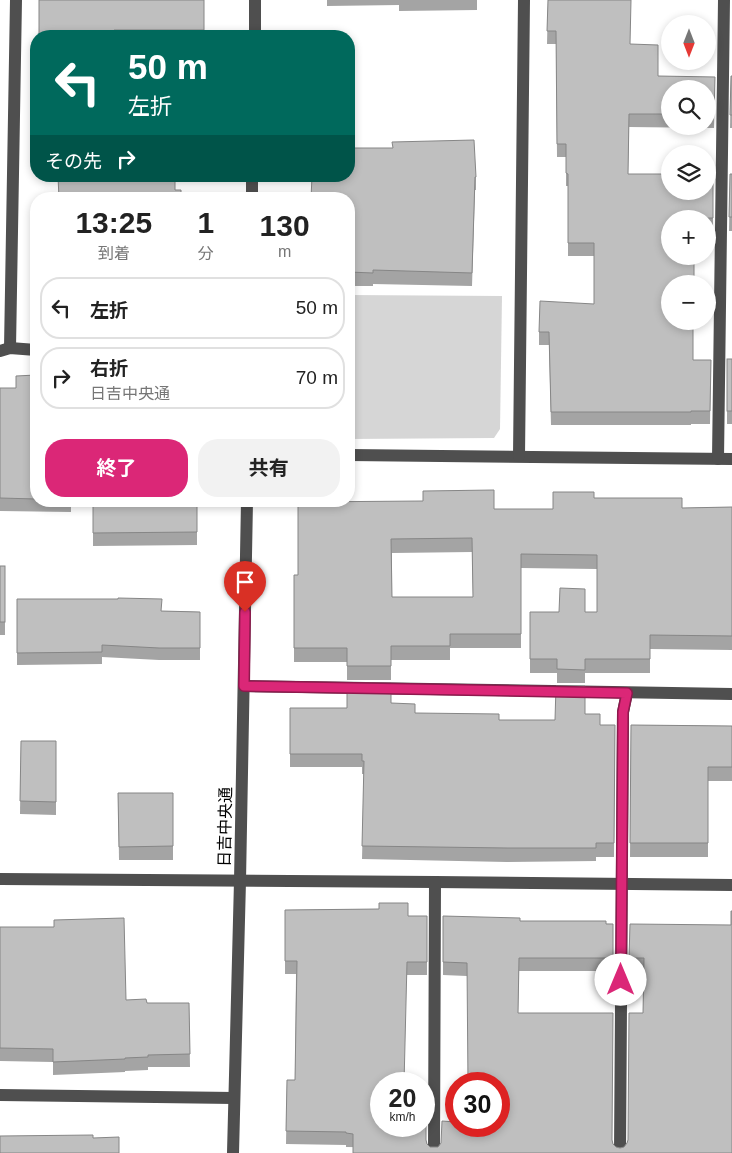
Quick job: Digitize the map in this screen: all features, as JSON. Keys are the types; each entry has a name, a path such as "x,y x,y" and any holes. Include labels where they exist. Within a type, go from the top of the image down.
{"street":[{"path":"16,0 5,350 30,350"},
{"path":"255,0 255,30"},
{"path":"519,456 524,0"},
{"path":"718,459 724,0"},
{"path":"355,455 732,459"},
{"name":"日吉中央通","path":"233,1153 247,507"},
{"path":"244,686 732,694"},
{"path":"620,1153 623,712 627,693"},
{"path":"0,879 732,885"},
{"path":"434,1153 435,882"},
{"path":"0,1095 234,1098"}],"shaded area":[{"path":"355,295 502,296 500,429 494,438 355,439"}],"building":[{"path":"39,0 204,0 204,30 39,30"},
{"path":"548,0 631,0 630,44 658,45 658,76 715,77 715,80 661,80 661,114 629,114 628,174 661,174 661,200 713,200 713,210 661,210 661,265 694,265 694,275 661,275 661,330 693,330 693,360 711,360 710,411 551,412 549,332 539,332 540,301 594,304 594,243 568,243 566,144 557,144 556,31 547,31"},
{"path":"731,76 732,115 730,115"},
{"path":"474,140 476,177 472,273 373,270 373,273 355,272 355,192 311,192 312,182 355,182 355,148 393,148 392,142"},
{"path":"730,174 732,174 732,217 729,217"},
{"path":"58,182 175,182 175,190 181,190 181,192 59,192"},
{"path":"727,359 732,359 732,411 727,411"},
{"path":"30,375 30,499 0,498 0,388 16,388 16,376"},
{"path":"494,490 494,509 553,509 553,492 594,492 594,498 682,498 682,508 732,507 732,636 650,635 650,659 585,659 585,670 557,669 557,659 530,659 530,612 559,612 560,588 585,589 585,612 597,612 597,555 521,554 521,634 450,634 450,646 391,646 391,666 347,666 347,648 294,648 294,575 298,575 298,507 355,507 355,502 423,501 423,491","holes":["472,538 473,597 392,597 391,539"]},
{"path":"93,507 197,507 197,532 93,533"},
{"path":"0,566 5,566 5,622 0,622"},
{"path":"17,599 162,599 161,611 200,612 200,648 102,645 102,652 17,653"},
{"path":"347,683 391,683 391,703 415,704 415,713 499,714 499,720 555,720 556,686 585,686 585,714 600,714 600,725 615,725 614,843 596,843 596,848 362,846 364,761 362,761 362,754 290,754 290,708 347,708"},
{"path":"631,725 732,726 732,767 708,767 708,843 630,843"},
{"path":"21,741 56,741 56,802 20,801"},
{"path":"118,793 173,793 173,846 119,847"},
{"path":"379,903 408,903 408,916 427,916 427,962 407,962 404,1072 370,1072 370,1137 426,1137 427,1144 430,1147 438,1147 441,1143 442,1121 445,1121 445,1137 510,1137 510,1072 468,1072 467,963 443,962 443,916 520,918 520,921 606,921 606,924 613,924 613,958 519,958 518,1013 613,1013 612,1140 616,1147 620,1148 624,1147 628,1140 629,1013 643,1013 644,958 629,958 630,924 731,925 732,911 732,1153 353,1153 353,1134 346,1132 286,1131 287,1080 295,1080 297,961 285,961 285,910 379,909"},
{"path":"124,918 126,1000 146,999 147,1003 189,1003 190,1054 53,1062 53,1049 0,1048 0,927 54,927 54,920"},
{"path":"93,1135 93,1138 119,1137 119,1153 0,1153 0,1136"}],"route":[{"path":"245,612 244,686 627,693 623,712 621,980"}]}
